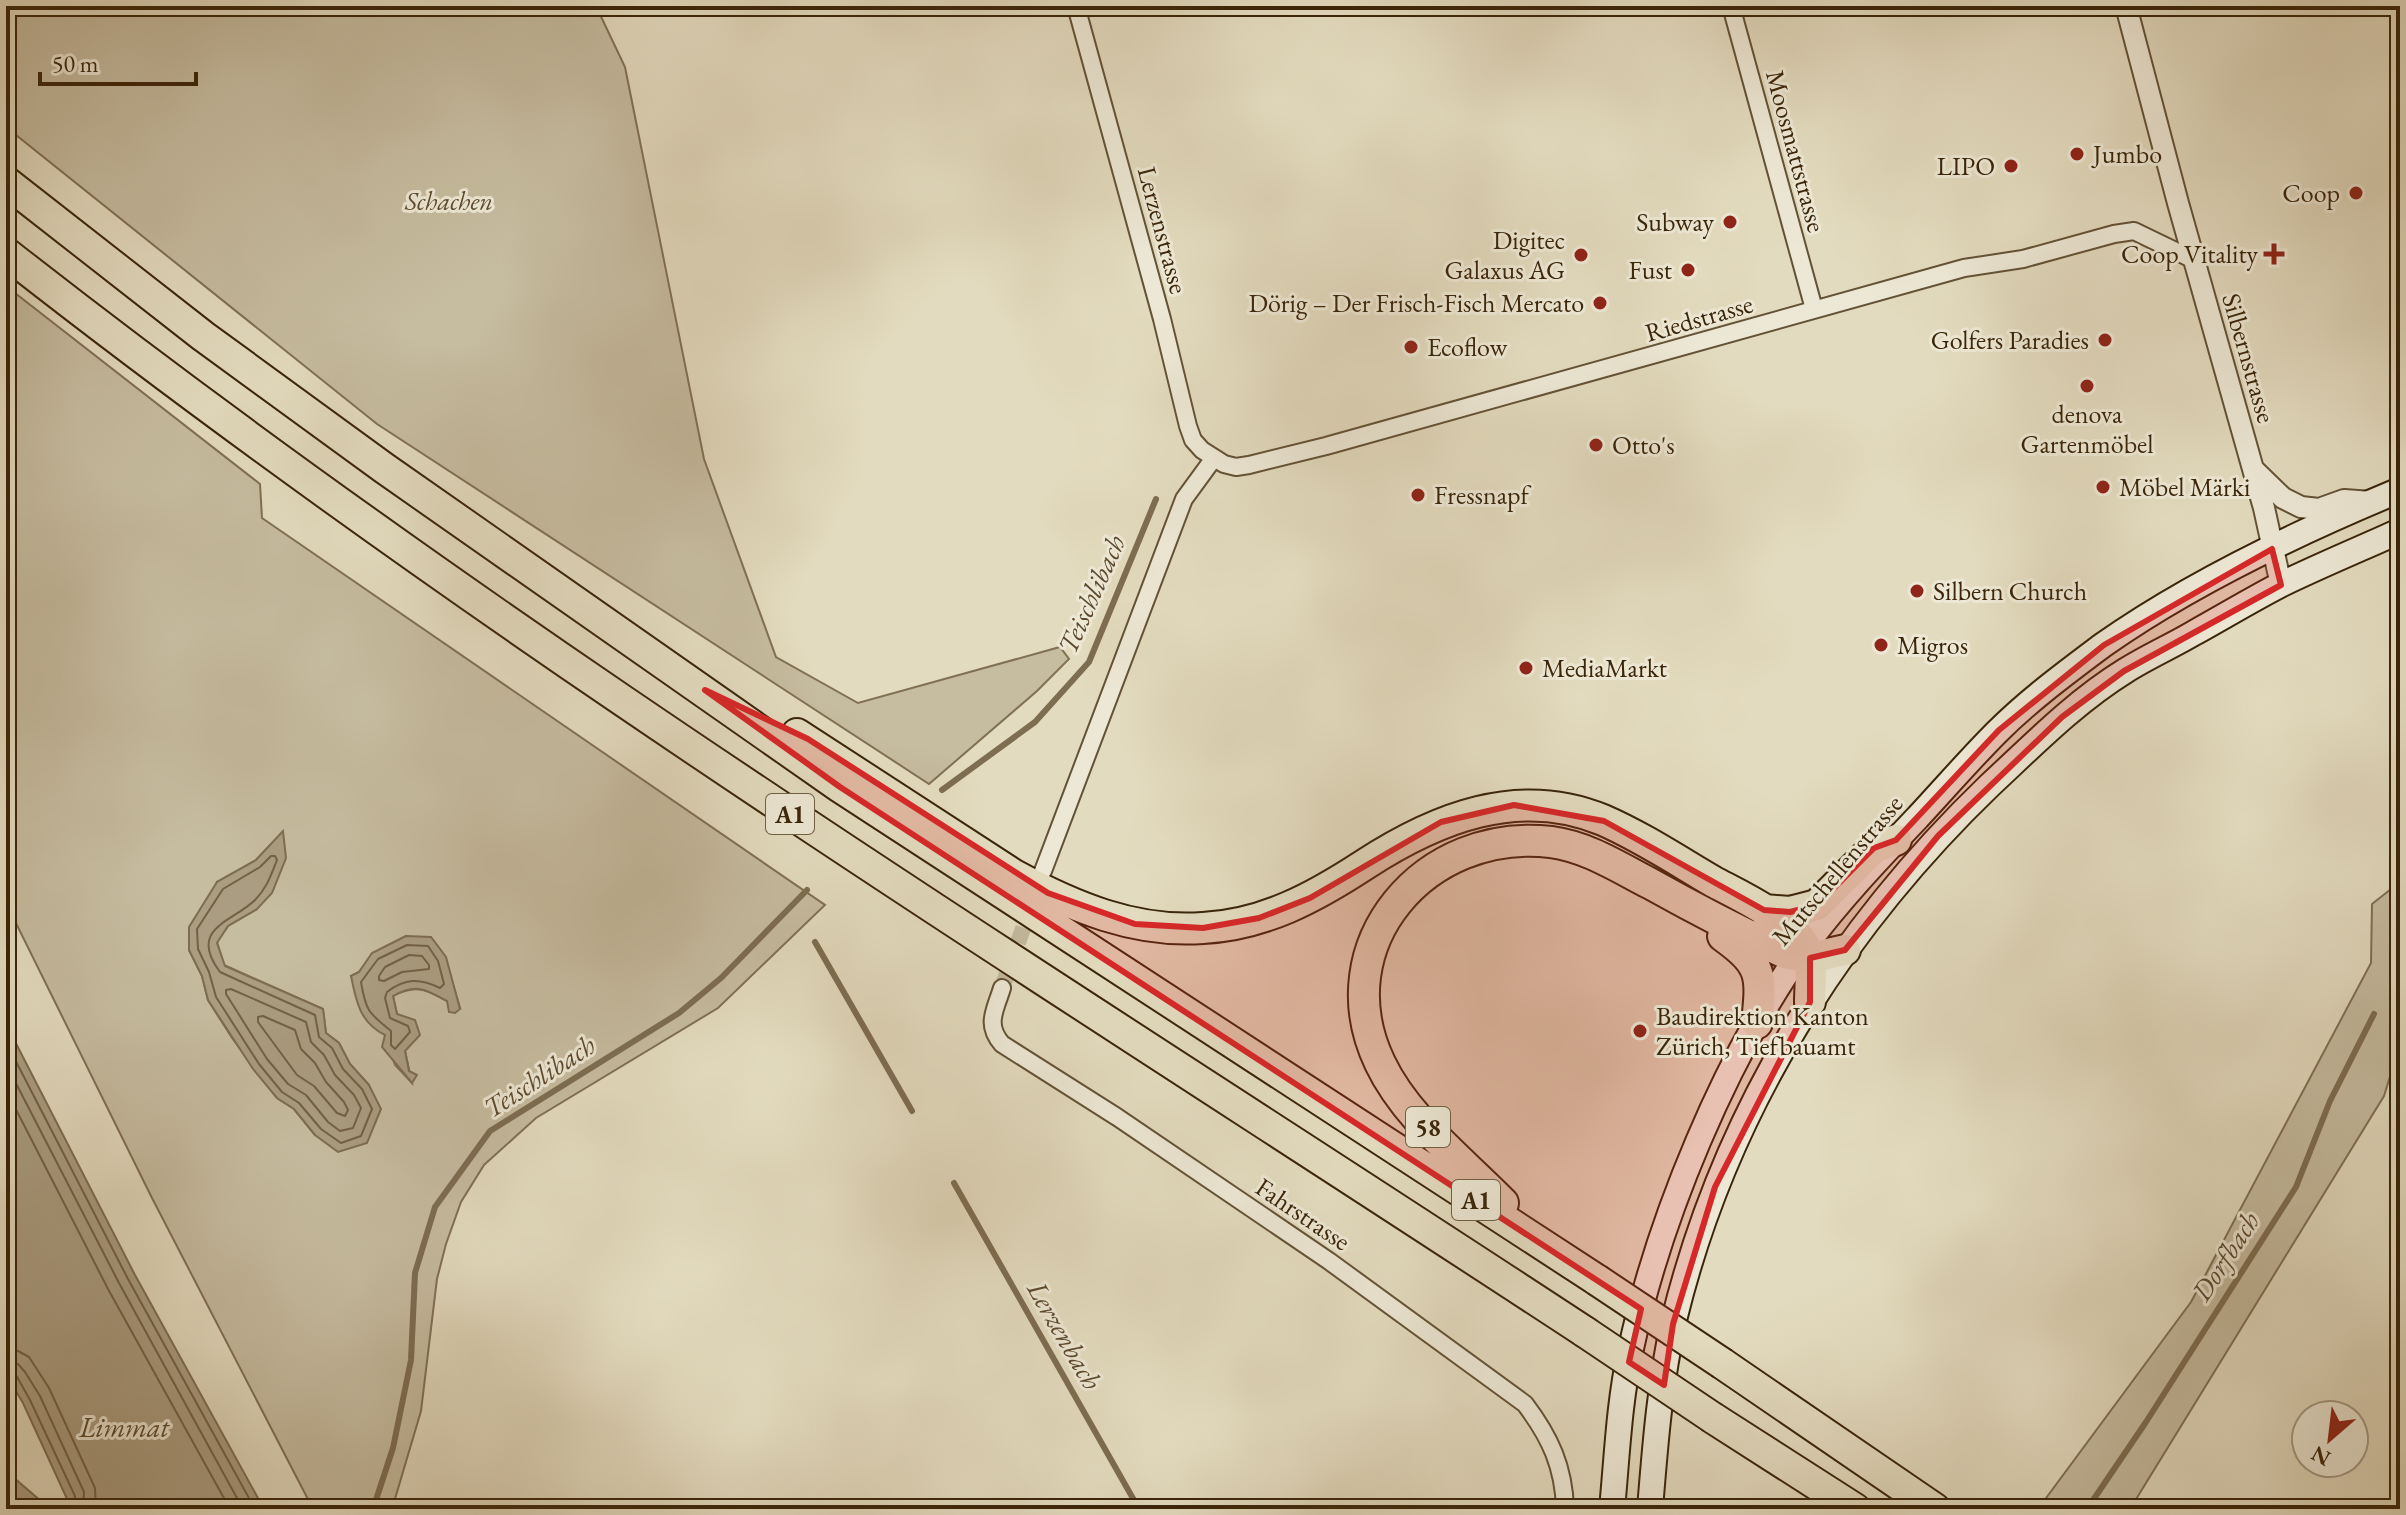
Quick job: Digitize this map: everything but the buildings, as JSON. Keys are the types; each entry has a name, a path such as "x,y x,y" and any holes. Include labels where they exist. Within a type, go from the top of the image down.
{"highway":[{"name":"A1","path":"6,182 203,336 361,452 840,787 1547,1246 1935,1509"},
{"name":"A1","path":"6,253 293,471 629,707 1855,1509"},
{"path":"705,690 808,739 1014,875 1085,909 1135,924 1203,928 1259,918 1310,898 1389,849 1441,822 1476,811 1514,805 1569,810 1604,821 1764,910 1795,933 1804,954 1810,1002"},
{"name":"58","path":"1547,1246 1412,1111 1389,1081 1373,1047 1363,1011 1362,993 1367,962 1377,936 1404,893 1435,866 1474,848 1514,840 1555,843 1598,855 1773,948 1804,954"},
{"path":"1764,910 1790,912 1817,905 1874,848 1896,840"},
{"name":"58","path":"1653,886 1751,958 1758,973 1760,995 1757,1023"},
{"path":"1804,954 1845,950"},
{"path":"1716,1420 1822,1509"}],"main road":[{"name":"Mutschellenstrasse","path":"1612,1509 1628,1368 1640,1310 1685,1175 1757,1023 1804,954 1896,840 1999,730 2056,682 2104,645 2175,599 2272,549 2400,490"},
{"path":"1650,1509 1673,1324 1715,1187 1768,1073 1845,950 1938,836 2062,717 2124,671 2281,585 2400,531"}],"street":[{"name":"Lerzenstrasse","path":"1076,6 1162,319 1188,426 1193,440 1214,458"},
{"name":"Moosmattstrasse","path":"1731,6 1814,309"},
{"name":"Silbernstrasse","path":"2126,6 2281,585"},
{"name":"Riedstrasse","path":"1214,458 1236,467 1275,459 1649,358 1814,309 2114,234 2134,231 2194,260"},
{"path":"1043,871 1184,499 1214,458"},
{"path":"2252,468 2283,498 2301,507 2319,509 2344,500 2372,502"},
{"name":"Fahrstrasse","path":"1002,988 991,1024 1002,1044 1117,1117 1317,1252 1525,1404 1557,1455 1563,1478 1565,1509"}],"highlighted area":[{"path":"2272,549 2281,585 2124,671 2062,717 1938,836 1845,950 1810,958 1810,1002 1715,1187 1673,1324 1664,1385 1629,1362 1641,1309 840,787 705,690 808,739 1048,893 1135,924 1203,928 1259,918 1310,898 1441,822 1514,805 1604,821 1764,910 1790,912 1817,905 1874,848 1896,840 1999,730 2104,645"}],"green space":[{"name":"Schachen","path":"6,6 596,6 625,67 704,459 776,657 858,703 1060,647 1069,659 1037,691 929,784 377,424 6,127"},
{"path":"6,286 260,484 262,518 825,905 718,1008 536,1118 484,1165 461,1202 446,1244 437,1279 421,1411 392,1509 313,1509 152,1198 6,903","holes":["283,832 257,909 228,926 217,942 224,965 323,1009 326,1033 339,1043 350,1064 369,1085 315,1135 294,1109 277,1098 232,1038 208,1000 202,976 189,950 217,882 256,860","406,936 453,985 460,1008 421,990 412,989 393,996 412,1083 395,1065 385,1035 351,976 359,972 373,953"]},
{"path":"2400,882 2400,1044 2384,1096 2130,1509 2038,1509 2191,1302 2371,963 2372,904"}],"water":[{"path":"283,831 286,858 272,893 257,909 228,926 217,943 225,966 323,1009 326,1033 339,1043 350,1064 369,1085 381,1109 367,1143 338,1152 315,1135 294,1109 277,1098 253,1069 208,1000 202,976 189,950 189,927 217,882 256,860"},
{"path":"406,936 431,937 446,957 460,1009 455,1013 449,1012 447,1001 420,989 393,996 397,1014 415,1020 420,1035 405,1051 409,1071 417,1075 412,1083 382,1047 385,1035 365,1018 357,1002 351,976 359,972 372,953"},
{"name":"Limmat","path":"6,1024 135,1275 264,1509 6,1509 6,1471 49,1508 68,1501 23,1403 6,1374"}],"waterway":[{"name":"Teischlibach","path":"942,790 1035,722 1089,662 1156,499"},
{"name":"Teischlibach","path":"373,1509 393,1448 411,1360 415,1273 435,1207 490,1131 679,1013 721,978 807,890"},
{"name":"Lerzenbach","path":"815,942 912,1111"},
{"name":"Dorfbach","path":"2396,975 2400,969"},
{"name":"Dorfbach","path":"2087,1509 2296,1187 2330,1101 2374,1014"},
{"name":"Lerzenbach","path":"954,1183 1139,1509"}],"tunnel":[{"path":"1002,988 1031,906"}],"place":[{"name":"Jumbo","path":"2077,154"},
{"name":"LIPO","path":"2011,166"},
{"name":"Coop","path":"2356,193"},
{"name":"Subway","path":"1730,222"},
{"name":"Coop Vitality","path":"2274,254"},
{"name":"Digitec Galaxus AG","path":"1581,255"},
{"name":"Fust","path":"1688,270"},
{"name":"Dörig – Der Frisch-Fisch Mercato","path":"1600,303"},
{"name":"Golfers Paradies","path":"2105,340"},
{"name":"Ecoflow","path":"1411,347"},
{"name":"denova Gartenmöbel","path":"2087,386"},
{"name":"Otto's","path":"1596,445"},
{"name":"Möbel Märki","path":"2103,487"},
{"name":"Fressnapf","path":"1418,495"},
{"name":"Silbern Church","path":"1917,591"},
{"name":"Migros","path":"1881,645"},
{"name":"MediaMarkt","path":"1526,668"},
{"name":"Baudirektion Kanton Zürich, Tiefbauamt","path":"1640,1031"}]}
